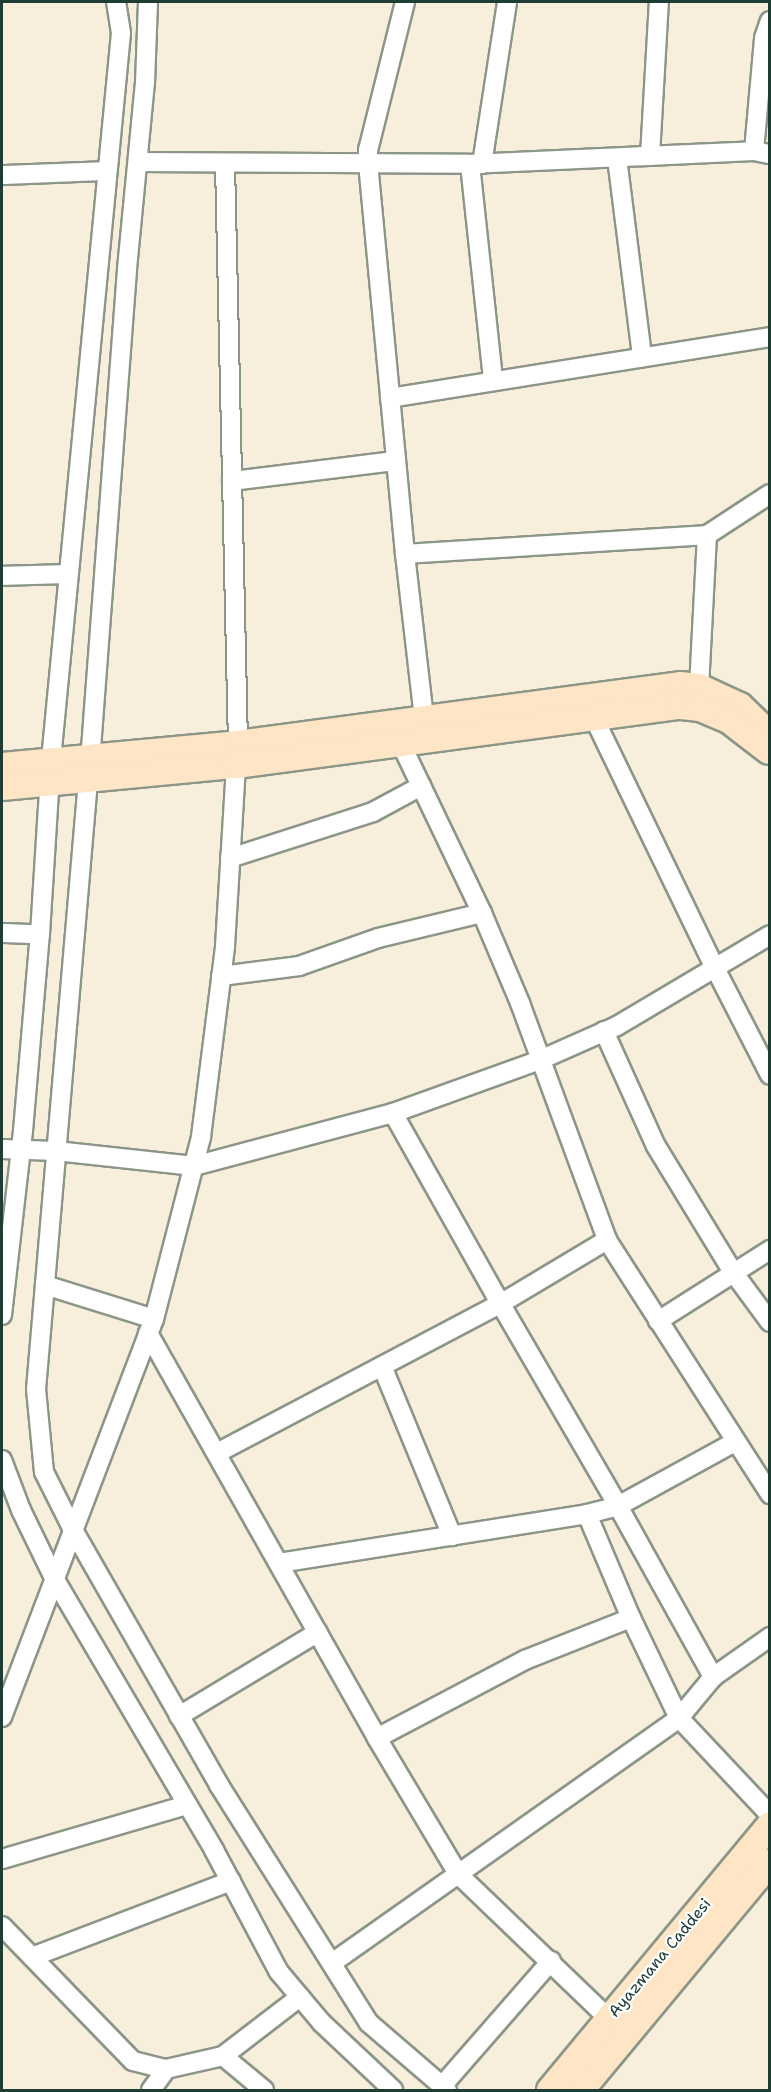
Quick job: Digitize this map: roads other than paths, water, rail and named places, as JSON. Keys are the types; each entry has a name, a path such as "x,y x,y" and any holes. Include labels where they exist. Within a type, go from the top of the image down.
{"main road":[{"path":"400,734 424,719 680,685 699,687 740,706 770,735"},
{"path":"2,766 50,771 89,769 400,734 594,718 681,706 700,708 730,721 770,751"},
{"path":"2,787 50,771"},
{"name":"Ayazmana Caddesi","path":"550,2091 770,1825"},
{"name":"Ayazmana Caddesi","path":"581,2091 770,1862"}],"street":[{"path":"2,1315 6,1244 21,1150 40,934 50,771 121,33 116,2"},
{"path":"148,2 145,82 36,1389 44,1472 72,1528 219,1785 369,2023 445,2088 551,1961"},
{"path":"405,2 368,150 368,164 405,554 424,719"},
{"path":"493,381 476,164 507,2"},
{"path":"650,156 659,2"},
{"path":"138,162 476,164 762,152 764,38 770,21"},
{"path":"617,158 642,357"},
{"path":"2,1717 72,1528 151,1326 201,1137 221,976 237,754 225,163"},
{"path":"2,175 107,171"},
{"path":"390,398 770,337"},
{"path":"232,481 396,461"},
{"path":"405,554 707,535 770,494"},
{"path":"699,687 707,535"},
{"path":"2,576 68,573"},
{"path":"594,718 715,968 770,1075"},
{"path":"400,734 421,786 482,914 520,1003 607,1240 770,1494"},
{"path":"230,858 373,812 421,786"},
{"path":"221,976 299,966 378,938 482,914"},
{"path":"2,933 40,934"},
{"path":"2,1149 56,1151 194,1166 393,1113 540,1060 604,1031 770,935"},
{"path":"604,1031 656,1146 733,1272 770,1322"},
{"path":"393,1113 713,1677"},
{"path":"217,1454 500,1304 607,1240"},
{"path":"658,1321 770,1250"},
{"path":"45,1285 151,1326 217,1454 377,1738 458,1874 609,2019"},
{"path":"382,1366 452,1536"},
{"path":"279,1563 587,1514 618,1506 735,1442"},
{"path":"2,1461 21,1510 54,1578 231,1881 279,1972 322,2023 393,2091"},
{"path":"587,1514 631,1618 679,1718 770,1815"},
{"path":"377,1738 525,1660 631,1618"},
{"path":"179,1716 318,1632"},
{"path":"332,1963 679,1718 713,1677 770,1637"},
{"path":"2,1858 187,1805"},
{"path":"32,1957 231,1881"},
{"path":"2,1926 133,2061 166,2069 223,2056 300,1997"},
{"path":"223,2056 264,2091"},
{"path":"151,2091 166,2069"}]}
